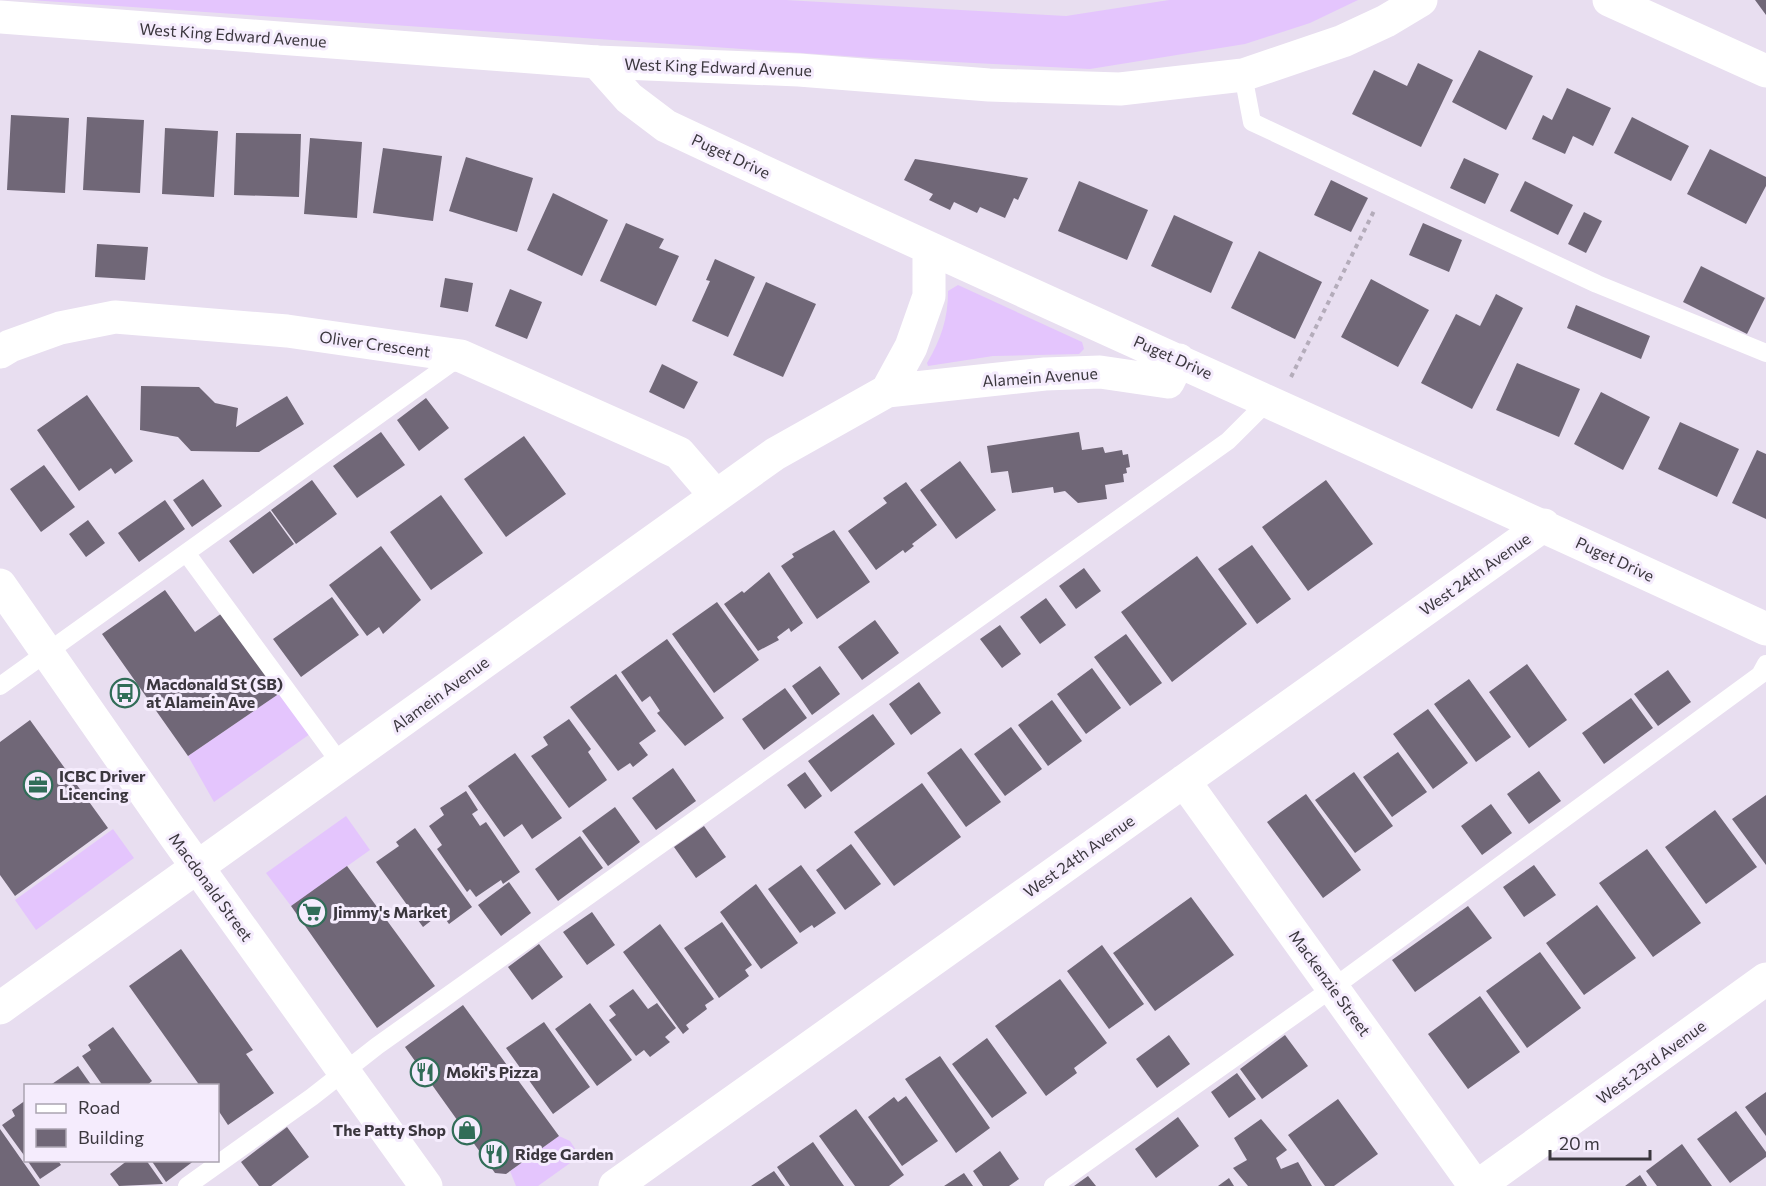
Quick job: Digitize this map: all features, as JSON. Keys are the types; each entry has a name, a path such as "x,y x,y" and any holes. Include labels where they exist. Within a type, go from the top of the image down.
{"street":[{"name":"West King Edward Avenue","path":"0,17 597,62 799,70 989,85 1120,89 1243,75 1343,41 1386,21 1421,0"},
{"path":"1610,0 1766,71"},
{"name":"Puget Drive","path":"597,62 629,98 666,126 929,250 1179,360 1278,392 1468,494 1544,525 1766,629"},
{"path":"887,390 911,347 929,296 929,250"},
{"name":"Oliver Crescent","path":"0,352 10,346 60,328 115,317 287,331 461,357 680,453 716,496"},
{"name":"Alamein Avenue","path":"0,1008 774,454 887,390 1045,374 1100,372 1168,382 1179,360"},
{"name":"West 24th Avenue","path":"615,1186 1544,525"},
{"name":"Macdonald Street","path":"0,585 197,868 426,1186"},
{"name":"Mackenzie Street","path":"1184,782 1476,1186"},
{"name":"West 23rd Avenue","path":"1476,1186 1766,980"}],"lane":[{"path":"1243,75 1252,122 1386,187 1597,284 1766,353"},
{"path":"0,686 461,357"},
{"path":"187,1186 1228,441 1278,392"},
{"path":"186,554 341,764"},
{"path":"1053,1186 1334,987 1760,675 1766,664"}],"path":[{"path":"1278,392 1386,187"}],"shaded area":[{"path":"30,0 786,0 1066,16 1169,0 1358,0 1310,23 1245,44 1090,69 875,58"},
{"path":"958,285 1082,342 1084,349 1079,354 993,356 928,366 927,363 943,328 948,291"},
{"path":"283,691 310,734 214,802 188,756"},
{"path":"346,816 370,850 291,906 266,873"},
{"path":"113,829 134,858 36,930 15,900"},
{"path":"559,1136 570,1141 580,1156 538,1186 516,1186 510,1171"}],"building":[{"path":"1755,0 1766,0 1766,15"},
{"path":"1479,50 1533,76 1506,130 1452,102"},
{"path":"1418,63 1453,80 1421,147 1352,114 1374,70 1407,86"},
{"path":"1567,88 1611,108 1593,146 1573,136 1565,154 1532,139 1543,115 1552,120"},
{"path":"11,115 69,118 65,193 7,190"},
{"path":"87,117 144,120 140,193 83,190"},
{"path":"1632,117 1689,146 1671,181 1614,153"},
{"path":"165,128 218,131 214,197 162,194"},
{"path":"236,133 301,134 299,197 234,195"},
{"path":"310,138 362,142 357,218 304,214"},
{"path":"383,148 442,156 433,221 373,213"},
{"path":"1710,149 1766,177 1766,186 1746,224 1687,194"},
{"path":"466,157 533,178 517,232 449,211"},
{"path":"1464,158 1499,174 1485,204 1450,188"},
{"path":"915,159 1028,178 1018,200 1014,198 1005,218 980,207 977,213 954,202 950,210 929,200 933,194 904,180"},
{"path":"1331,180 1368,198 1351,232 1314,215"},
{"path":"1079,181 1148,210 1127,260 1058,231"},
{"path":"1525,181 1573,205 1558,235 1510,211"},
{"path":"553,193 608,220 582,276 527,250"},
{"path":"1584,212 1602,221 1586,253 1568,244"},
{"path":"1174,215 1233,242 1211,293 1151,266"},
{"path":"626,223 664,239 659,248 679,256 656,306 600,281"},
{"path":"1423,223 1462,240 1449,272 1409,255"},
{"path":"97,244 148,247 145,280 95,277"},
{"path":"1259,251 1322,282 1295,339 1231,308"},
{"path":"715,259 755,277 728,337 692,321 710,281 706,280"},
{"path":"1701,266 1765,298 1747,334 1683,302"},
{"path":"445,278 473,283 468,312 440,307"},
{"path":"1371,279 1429,310 1398,367 1341,337"},
{"path":"766,282 816,304 783,377 733,355"},
{"path":"510,289 542,302 527,339 495,326"},
{"path":"1496,294 1523,308 1472,409 1421,383 1456,314 1480,326"},
{"path":"1576,305 1650,336 1641,359 1567,328"},
{"path":"1517,363 1580,389 1559,437 1496,410"},
{"path":"662,364 698,382 684,409 649,392"},
{"path":"141,386 199,387 215,403 238,408 236,427 287,396 304,424 259,452 191,451 178,437 140,430"},
{"path":"1601,392 1650,417 1623,470 1574,444"},
{"path":"87,395 133,461 115,474 111,468 79,491 37,430"},
{"path":"426,398 449,428 419,451 397,420"},
{"path":"1680,422 1739,449 1717,497 1658,469"},
{"path":"381,432 405,465 357,498 333,466"},
{"path":"1079,432 1082,450 1103,447 1105,453 1122,450 1123,455 1128,454 1130,467 1126,468 1127,473 1123,474 1124,482 1105,485 1107,499 1078,503 1065,491 1054,493 1053,487 1012,493 1008,471 991,473 987,446"},
{"path":"524,436 566,494 506,537 464,479"},
{"path":"1757,450 1766,454 1766,519 1732,503"},
{"path":"960,461 996,510 956,539 920,490"},
{"path":"44,465 75,507 41,532 10,489"},
{"path":"203,479 222,506 192,527 173,500"},
{"path":"312,480 337,514 296,544 271,510"},
{"path":"1326,480 1373,544 1308,591 1262,527"},
{"path":"906,482 937,525 912,544 914,546 905,553 903,550 876,570 848,531 887,503 883,498"},
{"path":"441,495 483,553 431,590 390,532"},
{"path":"165,500 185,529 139,562 118,533"},
{"path":"270,511 294,544 253,574 229,541"},
{"path":"88,520 105,543 86,557 69,534"},
{"path":"834,530 870,582 817,619 781,566 794,557 792,554"},
{"path":"1252,545 1291,599 1257,624 1218,569"},
{"path":"381,546 421,600 383,634 379,627 367,636 329,585"},
{"path":"1197,556 1247,624 1172,682 1121,612"},
{"path":"1084,568 1101,591 1076,609 1059,586"},
{"path":"769,572 803,623 791,632 789,628 777,637 779,640 758,651 724,604 742,591 744,593"},
{"path":"165,590 195,632 225,611 283,691 188,756 102,634"},
{"path":"332,597 359,635 301,677 273,639"},
{"path":"1046,598 1066,625 1040,644 1020,617"},
{"path":"717,602 759,660 714,693 672,634"},
{"path":"875,620 899,653 862,680 838,647"},
{"path":"1000,625 1021,654 1002,668 980,639"},
{"path":"1126,634 1162,683 1130,706 1094,657"},
{"path":"667,639 724,718 685,746 657,713 660,711 650,696 642,702 621,672"},
{"path":"1527,664 1567,720 1529,748 1489,692"},
{"path":"820,666 840,694 812,715 792,686"},
{"path":"1092,668 1121,708 1086,734 1057,694"},
{"path":"1668,670 1691,702 1658,726 1634,694"},
{"path":"616,674 656,731 639,743 648,755 633,767 630,763 618,771 570,707"},
{"path":"1469,679 1511,737 1476,762 1434,704"},
{"path":"919,682 941,713 911,735 889,704"},
{"path":"785,688 807,718 764,750 742,719"},
{"path":"1631,698 1653,728 1604,764 1582,733"},
{"path":"1052,700 1082,741 1048,766 1018,725"},
{"path":"1428,709 1468,763 1433,789 1393,734"},
{"path":"873,714 895,744 831,792 808,761"},
{"path":"569,719 591,749 588,752 607,780 569,808 531,756 548,745 543,737"},
{"name":"ICBC Driver Licencing","path":"30,720 108,828 15,896 0,875 0,742"},
{"path":"1011,727 1042,769 1005,796 974,754"},
{"path":"961,748 1001,802 966,827 927,773"},
{"path":"1398,752 1427,792 1392,817 1363,777"},
{"path":"515,753 562,818 532,839 522,824 504,837 468,786"},
{"path":"673,768 696,801 656,830 632,798"},
{"path":"1539,771 1561,801 1529,824 1507,794"},
{"path":"805,772 822,796 805,809 787,785"},
{"path":"1354,772 1393,826 1355,853 1315,800"},
{"path":"922,783 961,837 894,886 854,832"},
{"path":"466,791 478,810 472,814 480,826 486,822 520,872 503,884 501,880 476,897 470,889 467,892 437,849 442,845 429,826 444,815 440,808"},
{"path":"1306,794 1361,870 1323,898 1267,822"},
{"path":"1766,795 1766,865 1732,819"},
{"path":"1491,804 1512,833 1482,855 1461,826"},
{"path":"615,807 640,842 608,866 582,831"},
{"path":"1715,810 1757,867 1706,904 1665,847"},
{"path":"704,826 726,857 696,878 674,847"},
{"path":"415,828 472,907 449,924 441,913 423,927 376,862 399,846 396,842"},
{"path":"580,836 603,868 558,901 535,869"},
{"path":"851,844 881,884 845,910 816,870"},
{"path":"1647,849 1701,923 1653,957 1599,883"},
{"path":"801,865 836,913 814,928 812,925 800,933 768,889"},
{"path":"1534,865 1556,895 1524,917 1503,887"},
{"path":"347,866 435,986 377,1028 291,906"},
{"path":"509,882 531,913 501,936 478,905"},
{"path":"756,884 798,943 761,969 720,912"},
{"path":"1191,897 1234,955 1155,1011 1113,953"},
{"path":"1597,905 1636,958 1584,995 1546,943"},
{"path":"1468,906 1492,938 1415,992 1392,960"},
{"path":"592,912 615,945 587,965 563,932"},
{"path":"722,922 752,965 745,970 749,976 719,998 684,948"},
{"path":"660,924 714,999 705,1005 707,1009 686,1025 689,1029 683,1034 623,952"},
{"path":"539,944 563,977 532,1000 508,967"},
{"path":"1102,945 1144,1004 1109,1029 1067,971"},
{"path":"181,949 253,1050 246,1054 274,1093 228,1125 219,1112 219,1084 199,1084 129,986"},
{"path":"1540,952 1581,1008 1527,1048 1486,991"},
{"path":"1060,979 1107,1043 1074,1068 1077,1073 1046,1096 995,1026"},
{"path":"633,989 648,1009 657,1003 676,1028 665,1037 670,1042 650,1057 644,1050 636,1056 609,1020 616,1015 609,1006"},
{"path":"1480,996 1520,1052 1468,1089 1428,1034"},
{"path":"590,1003 632,1060 597,1086 555,1029"},
{"path":"463,1005 559,1136 506,1174 495,1173 405,1047"},
{"path":"544,1022 590,1087 553,1114 506,1048"},
{"path":"113,1027 152,1081 148,1084 102,1084 82,1056 91,1050 88,1045"},
{"path":"1169,1035 1190,1064 1157,1088 1136,1059"},
{"path":"1285,1035 1308,1066 1262,1099 1240,1069"},
{"path":"987,1038 1027,1093 992,1118 952,1064"},
{"path":"940,1056 990,1128 956,1153 905,1079"},
{"path":"78,1066 91,1084 52,1084"},
{"path":"1237,1073 1256,1099 1229,1118 1211,1092"},
{"path":"1766,1092 1766,1136 1745,1107"},
{"path":"906,1096 938,1141 902,1166 868,1117 894,1097 898,1102"},
{"path":"1338,1099 1378,1154 1334,1186 1325,1186 1288,1135"},
{"path":"24,1101 24,1155 2,1125 15,1116 12,1110"},
{"path":"856,1109 904,1175 889,1186 855,1186 819,1136"},
{"path":"1736,1111 1766,1152 1766,1157 1730,1183 1697,1139"},
{"path":"1178,1117 1199,1146 1156,1178 1135,1149"},
{"path":"1261,1119 1287,1150 1276,1158 1281,1169 1298,1162 1312,1186 1248,1186 1233,1168 1247,1160 1234,1138"},
{"path":"287,1127 309,1157 271,1186 259,1186 241,1162"},
{"path":"0,1129 40,1186 0,1186"},
{"path":"813,1142 844,1186 790,1186 777,1167"},
{"path":"1682,1144 1712,1186 1657,1186 1646,1171"},
{"path":"1000,1151 1019,1179 1009,1186 983,1186 973,1171"},
{"path":"28,1162 59,1162 61,1165 40,1179"},
{"path":"125,1162 147,1162 163,1184 119,1186 110,1174"},
{"path":"152,1162 192,1162 166,1182"},
{"path":"774,1171 785,1186 751,1186"},
{"path":"964,1173 973,1186 944,1186"},
{"path":"1640,1175 1647,1186 1625,1186"},
{"path":"1088,1176 1096,1186 1074,1186"},
{"path":"1229,1178 1234,1186 1218,1186"}],"place":[{"name":"Macdonald St (SB) at Alamein Ave","path":"125,693"},
{"name":"ICBC Driver Licencing","path":"38,785"},
{"name":"Jimmy's Market","path":"312,912"},
{"name":"Moki's Pizza","path":"425,1072"},
{"name":"The Patty Shop","path":"467,1130"},
{"name":"Ridge Garden","path":"494,1154"}]}
